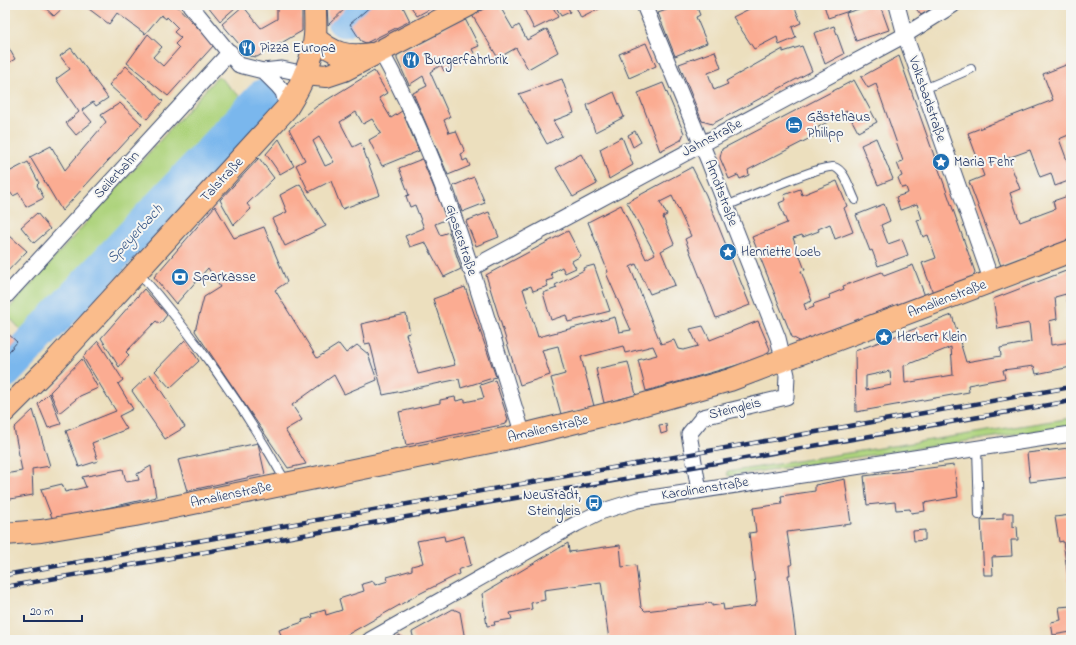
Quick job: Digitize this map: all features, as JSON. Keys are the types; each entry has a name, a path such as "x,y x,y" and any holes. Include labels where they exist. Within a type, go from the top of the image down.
{"main road":[{"name":"Talstraße","path":"5,411 55,361 287,107 305,74 315,38 315,5"},
{"path":"305,74 326,76 344,70 470,5"},
{"path":"315,38 325,46 343,56 358,56 381,52"},
{"name":"Amalienstraße","path":"5,534 41,531 135,515 522,435 620,411 716,384 785,361 1071,251"}],"street":[{"path":"190,5 230,52 239,65 263,71 282,69 305,74"},
{"name":"Arndtstraße","path":"644,5 702,144 778,338 785,361"},
{"name":"Volksbadstraße","path":"897,5 905,35 992,282"},
{"name":"Jahnstraße","path":"470,269 905,35 953,5"},
{"name":"Seilerbahn","path":"5,297 230,52"},
{"name":"Gipserstraße","path":"381,52 414,114 449,204 522,435"},
{"path":"263,71 283,92 287,107"},
{"name":"Steingleis","path":"699,490 689,434 704,417 786,397 787,375 785,361"},
{"name":"Karolinenstraße","path":"370,640 600,512 638,500 1071,434"}],"lane":[{"path":"924,88 971,69"},
{"path":"726,206 790,180 827,167 834,167 843,174 855,200"},
{"path":"137,271 166,305 199,349 268,448 287,484"},
{"path":"977,448 979,515"}],"green space":[{"path":"218,76 247,103 28,337 5,313"},
{"path":"1071,418 1071,426 728,476 727,472"}],"building":[{"path":"42,5 66,5 54,16"},
{"path":"176,5 214,45 168,96 127,63 148,34 162,47 153,57 163,66 179,48 175,44 181,38 174,32 178,28 167,17 166,19 161,15 145,34 117,13 109,24 85,6"},
{"path":"207,5 234,5 236,7 220,21"},
{"path":"265,5 302,5 302,31 257,57 249,56 222,24 243,6 261,28 277,19 277,7 265,8"},
{"path":"327,5 349,5 328,25"},
{"path":"372,5 402,5 410,21 366,43 361,41 350,24"},
{"path":"410,5 437,5 417,16"},
{"path":"491,5 499,5 513,29 519,25 527,40 547,29 558,52 528,69 516,48 498,58 472,15"},
{"path":"522,5 552,5 558,17 534,29"},
{"path":"555,5 567,5 570,12 561,16"},
{"path":"580,5 605,6 581,18 576,7"},
{"path":"680,5 696,5 700,15 696,17 707,43 675,56 658,13"},
{"path":"757,5 794,5 801,23 792,27 796,38 779,45 777,37 754,49 733,17"},
{"path":"824,5 847,5 849,11 828,18"},
{"path":"871,5 880,5 889,30 856,41 846,13"},
{"path":"913,5 938,5 921,15"},
{"path":"464,17 479,46 472,49 475,55 444,71 441,65 430,72 450,117 444,120 449,133 456,131 465,152 461,154 463,161 467,159 470,166 448,175 413,93 427,86 423,76 409,85 397,59 397,54"},
{"path":"834,26 844,54 825,64 814,33"},
{"path":"646,43 656,66 629,78 619,54"},
{"path":"7,45 15,59 5,65 5,46"},
{"path":"802,46 812,71 712,124 702,121 679,64 715,51 721,68 708,73 714,90 728,84 726,81 783,49 783,52"},
{"path":"71,48 108,98 96,106 93,102 82,110 92,122 76,135 66,123 79,112 56,79 70,69 60,56"},
{"path":"899,56 975,272 971,280 933,293 922,263 936,258 928,235 923,237 917,220 922,219 917,204 900,210 896,197 908,193 906,187 902,188 898,178 902,176 897,163 903,161 876,84 868,88 861,77"},
{"path":"1071,63 1071,134 1059,139 1071,171 1071,180 1055,186 1051,173 1040,177 1030,150 1008,158 1020,189 1010,193 1020,222 1055,209 1053,201 1071,195 1071,239 1001,266 969,182 984,176 968,133 1053,100 1043,74"},
{"path":"126,66 163,101 147,119 109,85"},
{"path":"374,71 387,93 379,98 391,118 402,111 419,151 382,166 369,140 381,133 372,119 363,124 356,112 340,122 353,147 361,143 380,195 342,209 331,181 309,192 296,165 305,160 289,129 317,106","holes":["319,137 334,162 325,166 313,141"]},
{"path":"562,79 574,113 553,121 562,136 547,144 519,94"},
{"path":"854,80 877,122 858,132 847,111 815,129 818,134 748,170 749,175 740,179 738,175 729,179 720,158 722,149"},
{"path":"663,83 684,133 681,140 660,151 638,93"},
{"path":"614,92 624,117 595,132 587,105"},
{"path":"120,103 142,124 62,211 30,157 51,146 65,170 106,122 101,115"},
{"path":"635,131 641,142 633,147 628,135"},
{"path":"622,137 633,165 609,179 600,149"},
{"path":"876,138 893,179 878,185 861,145"},
{"path":"279,139 294,166 280,174 266,154"},
{"path":"581,154 597,184 573,197 556,168"},
{"path":"259,158 274,178 247,204 251,209 234,225 220,200"},
{"path":"422,159 447,219 435,224 440,235 449,232 461,269 444,277 425,242 410,247 405,236 424,228 415,205 410,207 406,196 409,195 399,168"},
{"path":"28,162 39,183 37,185 44,198 26,207 19,193 13,196 10,192 7,194 5,191 5,185 7,184 5,174"},
{"path":"692,167 706,195 750,305 716,318 685,239 691,236 672,196 660,202 667,215 663,217 674,244 661,251 675,285 650,294 636,264 630,267 661,344 674,340 678,349 683,350 698,346 690,329 703,326 710,340 758,321 770,349 766,357 646,391 638,360 657,355 653,346 625,353 623,346 581,357 594,406 561,414 551,378 565,374 558,346 542,350 550,375 520,385 486,275 568,231 581,256 572,261 576,268 565,273 562,267 551,273 553,279 546,281 548,286 533,291 531,286 523,289 538,337 615,317 619,332 631,330 606,273 608,272 588,222 621,205 646,259 655,254 627,202"},
{"path":"474,177 485,203 462,212 453,186"},
{"path":"837,181 847,206 844,208 853,232 835,239 830,224 818,229 819,231 803,237 802,235 793,238 805,270 801,271 812,301 804,304 806,310 814,307 813,304 830,298 829,295 844,289 843,286 882,272 884,276 913,265 925,296 803,343 792,337 752,237 787,223 779,203 786,200 784,195 800,189 802,195"},
{"path":"300,184 326,226 285,246 272,219 287,212 280,195"},
{"path":"884,204 890,221 881,225 888,244 902,239 908,255 878,266 872,250 870,251 856,215"},
{"path":"215,206 234,238 264,227 287,282 275,290 317,358 339,344 346,353 357,345 368,354 377,380 344,394 334,375 292,405 302,420 285,430 306,464 288,468 195,331 204,297 220,287 208,268 176,304 154,277"},
{"path":"489,212 499,237 476,246 466,221"},
{"path":"37,213 50,229 34,243 21,227"},
{"path":"10,236 27,251 5,274 5,241"},
{"path":"594,265 610,311 568,322 566,315 551,320 543,293 557,288 555,285 584,270 583,268"},
{"path":"1071,269 1071,304 1068,305 1066,294 1055,297 1057,319 1049,321 1051,345 1071,342 1071,367 1036,374 1034,366 1003,370 1005,378 968,385 969,392 856,412 855,351 952,315 966,362 1001,356 1000,348 1031,342 1029,323 998,329 993,299","holes":["951,347 953,375 905,383 904,366","890,371 891,385 866,390 866,376"]},
{"path":"465,287 496,377 461,388 459,379 383,395 370,343 365,344 361,324 406,314 410,333 406,334 418,374 455,365 433,299"},
{"path":"144,289 167,315 160,324 156,321 126,352 129,355 119,367 101,338"},
{"path":"5,331 17,342 5,356"},
{"path":"185,340 199,361 170,388 155,371"},
{"path":"98,341 123,380 118,384 133,409 119,416 127,429 92,443 98,461 79,467 66,431 116,411 83,357"},
{"path":"82,359 98,388 80,396 59,413 50,392"},
{"path":"628,362 636,395 604,403 596,369"},
{"path":"150,374 185,427 165,439 132,391"},
{"path":"495,380 508,419 506,424 406,445 399,412 440,403 440,400 455,397 456,401 465,399 465,402 484,398 480,385"},
{"path":"49,393 61,424 48,428 38,404"},
{"path":"33,410 50,466 32,469 33,495 5,500 5,474 22,471 14,428"},
{"path":"666,424 667,432 661,434 659,425"},
{"path":"258,443 265,474 187,491 178,460"},
{"path":"1069,448 1071,477 1030,482 1027,453"},
{"path":"954,465 958,497 924,503 925,511 911,513 910,509 896,510 895,502 867,505 864,476"},
{"path":"151,466 156,497 53,520 41,489 62,484 65,492 86,487 82,477 123,469 126,482 139,480 137,474"},
{"path":"845,479 851,524 787,532 792,565 789,565 790,575 788,575 796,638 778,640 609,640 601,582 544,590 545,600 531,603 532,609 510,613 512,619 494,622 495,625 487,626 482,594 568,543 569,552 620,545 622,567 636,565 641,607 645,611 712,603 712,606 723,604 724,610 754,606 757,602 749,533 756,532 753,508 782,504 781,496 815,491 815,485"},
{"path":"5,513 8,521 5,521"},
{"path":"1003,513 1013,513 1013,527 1017,526 1018,540 1011,540 1012,556 992,557 993,575 984,575 981,520 1003,519"},
{"path":"1071,515 1071,584 1069,585 1063,541 1059,542 1055,517"},
{"path":"925,530 925,540 914,541 913,531"},
{"path":"444,536 445,541 464,536 471,565 458,570 459,574 419,594 338,640 283,640 279,630 303,622 302,620 313,617 312,614 325,610 326,615 342,610 339,599 364,591 362,584 373,581 375,585 388,581 387,577 412,570 412,566 423,563 417,541"},
{"path":"1071,606 1071,632 1053,635 1051,622 1061,620 1059,607"},
{"path":"453,609 460,612 465,640 414,640 412,632"},
{"path":"400,635 403,640 391,640"}],"waterway":[{"name":"Speyerbach","path":"344,20 360,5"},
{"name":"Speyerbach","path":"5,371 264,96"}],"railway":[{"path":"5,575 1071,387"},
{"path":"5,587 1071,401"}],"place":[{"name":"Pizza Europa","path":"247,48"},
{"name":"Burgerfahrbrik","path":"411,60"},
{"name":"Gästehaus Philipp","path":"794,125"},
{"name":"Maria Fehr","path":"941,162"},
{"name":"Henriette Loeb","path":"728,252"},
{"name":"Sparkasse","path":"180,277"},
{"name":"Herbert Klein","path":"884,337"},
{"name":"Neustadt, Steingleis","path":"594,503"}]}
